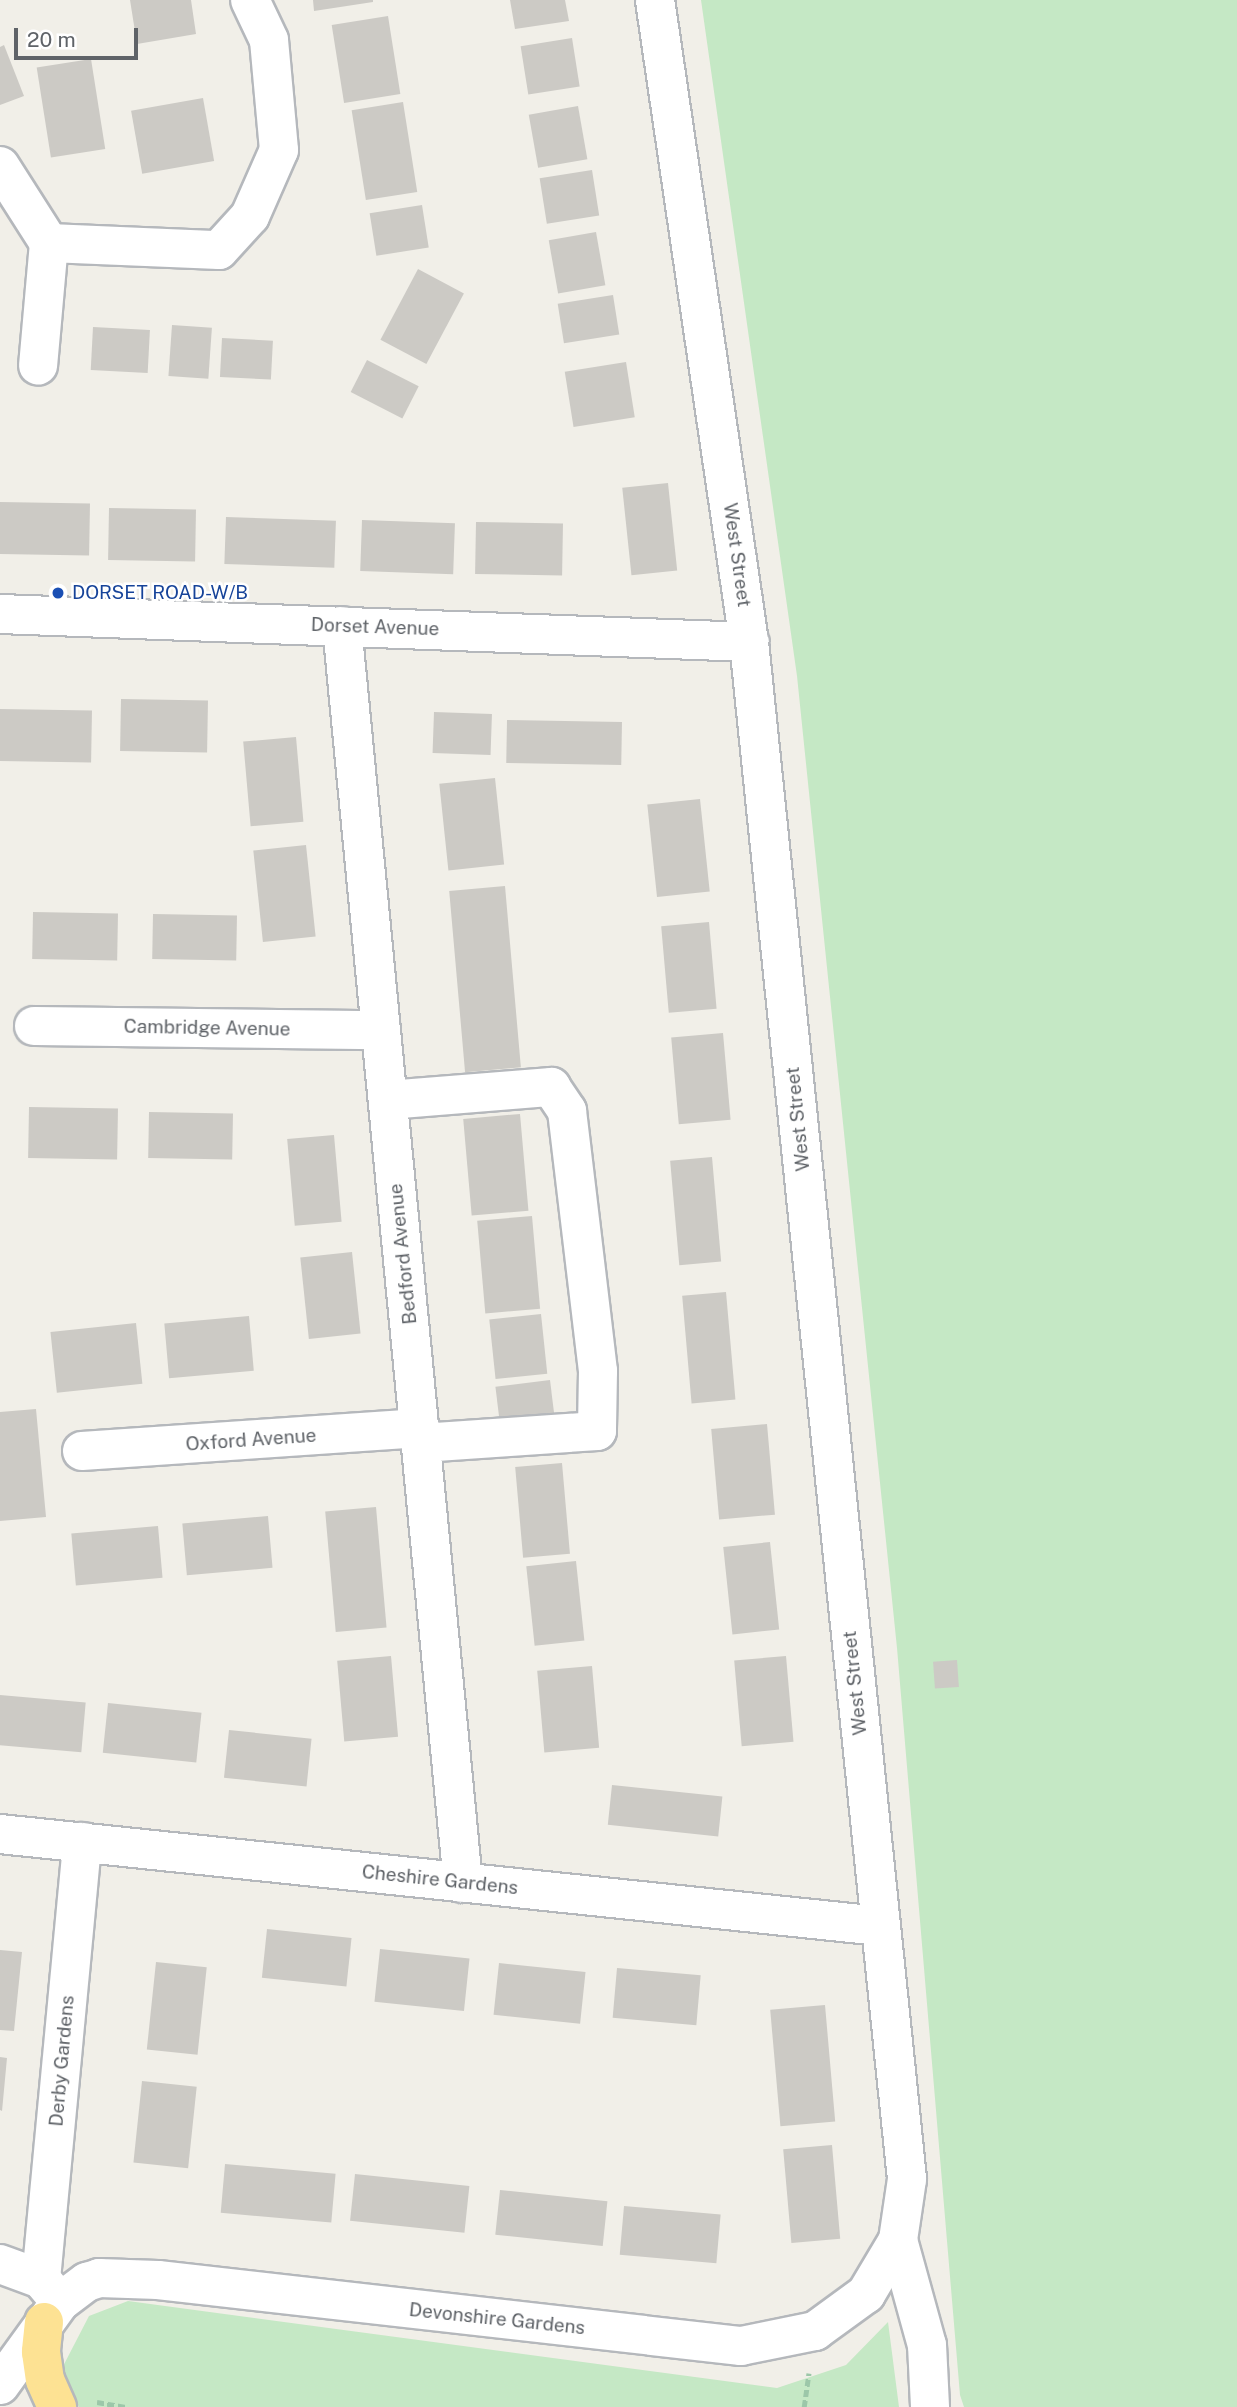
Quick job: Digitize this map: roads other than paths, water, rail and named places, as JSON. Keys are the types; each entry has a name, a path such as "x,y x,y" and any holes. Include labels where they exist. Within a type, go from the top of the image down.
{"highway":[{"path":"48,2301 41,2352 45,2379 57,2407"}],"street":[{"path":"49,243 219,250 250,216 279,149 269,40 250,0"},
{"name":"West Street","path":"655,0 749,642 907,2179 898,2240"},
{"path":"0,166 49,243 38,366"},
{"name":"Dorset Avenue","path":"0,614 749,642"},
{"name":"Bedford Avenue","path":"342,626 463,1883"},
{"name":"Cambridge Avenue","path":"34,1026 381,1030"},
{"name":"Oxford Avenue","path":"82,1451 597,1431 598,1371 567,1111 551,1087 388,1100"},
{"name":"Cheshire Gardens","path":"0,1834 880,1926"},
{"name":"Derby Gardens","path":"48,2301 82,1842"},
{"path":"898,2240 927,2346 930,2407"},
{"name":"Devonshire Gardens","path":"0,2385 48,2301 87,2282 114,2276 741,2346 815,2331 866,2294 898,2240"},
{"path":"0,2264 48,2301"}],"place":[{"name":"DORSET ROAD-W/B","path":"58,593"}]}
